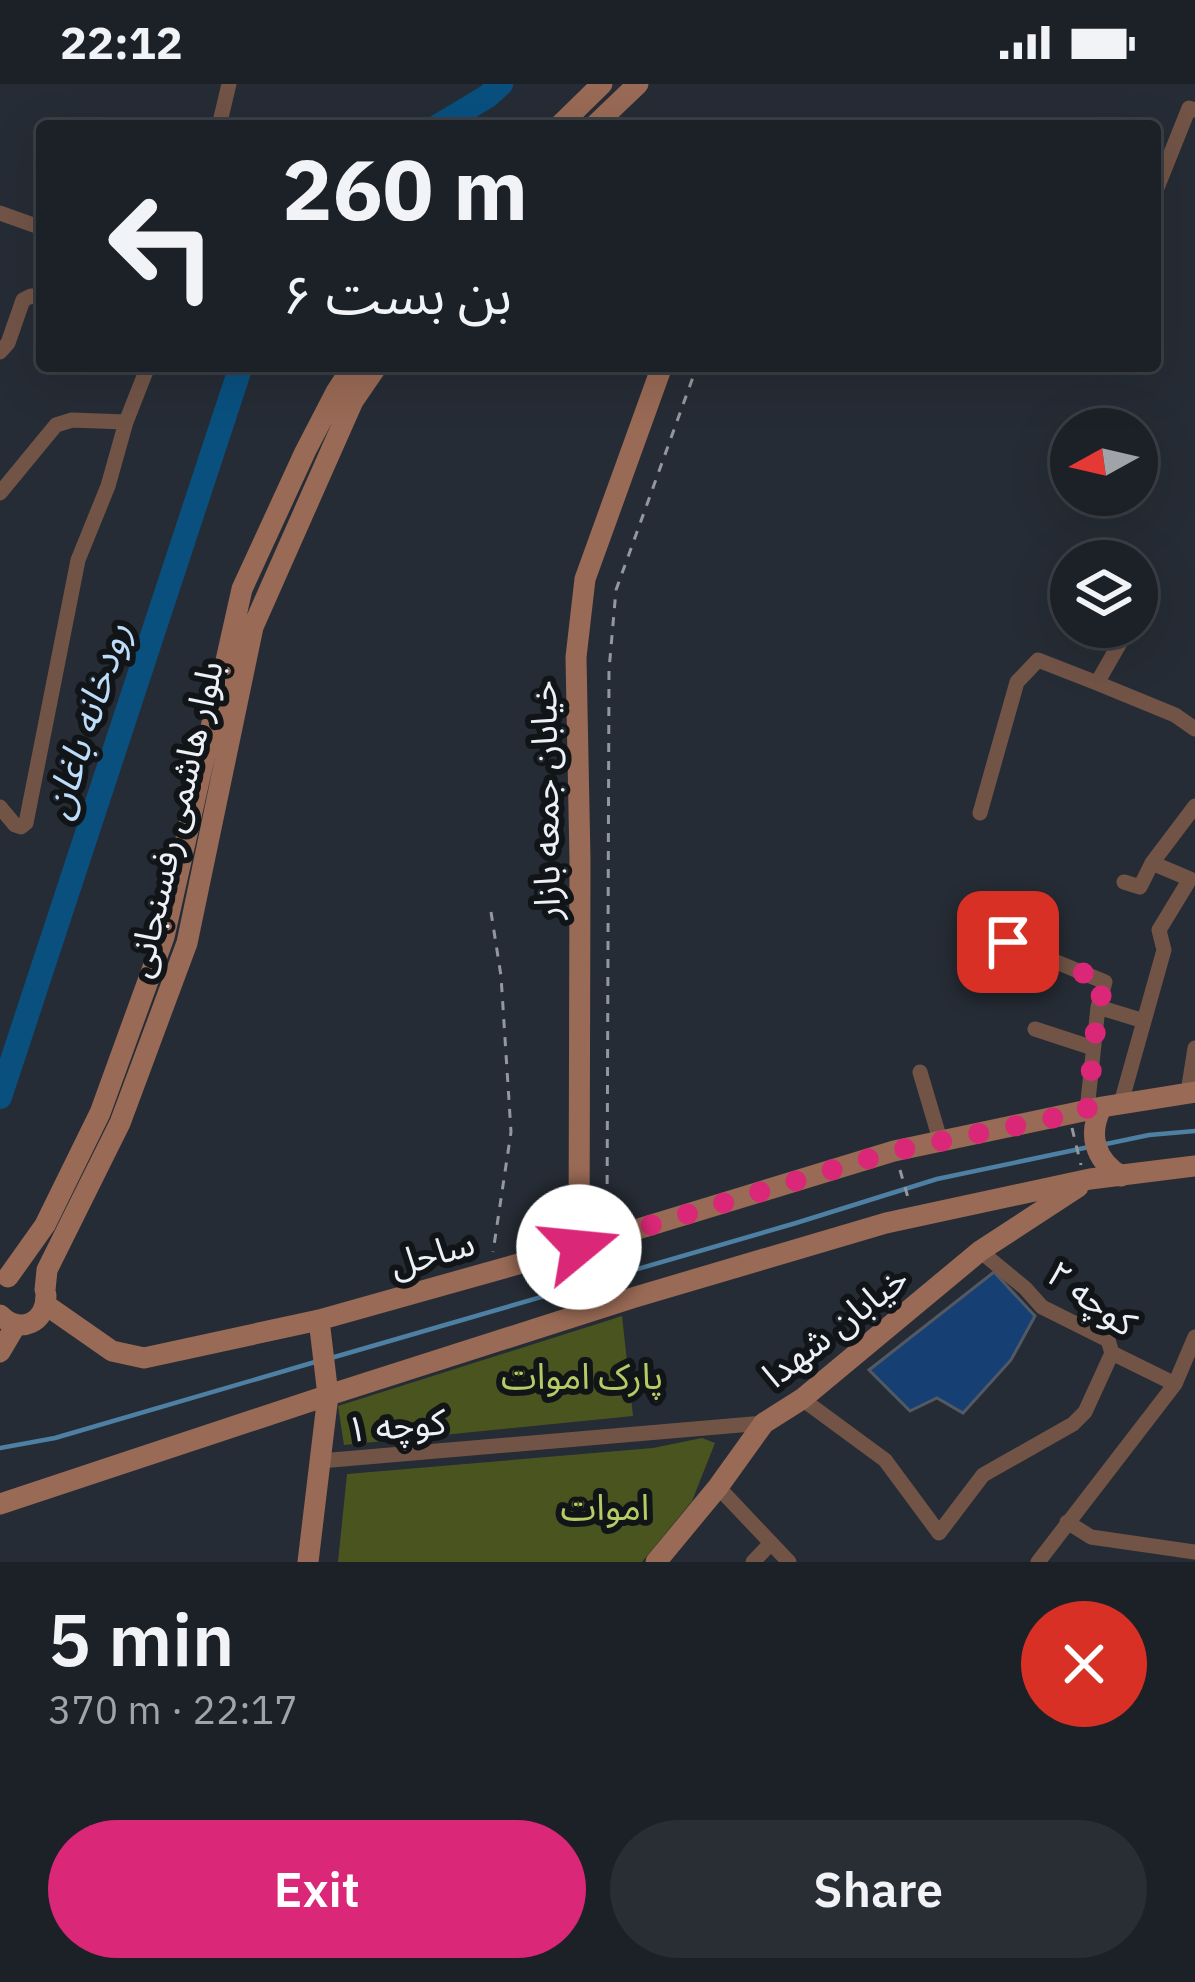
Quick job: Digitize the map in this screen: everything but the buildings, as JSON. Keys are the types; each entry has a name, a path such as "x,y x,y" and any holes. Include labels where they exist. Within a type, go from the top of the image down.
{"main road":[{"path":"566,120 602,84"},
{"path":"600,120 638,84"},
{"name":"بلوار هاشمی رفسنجانی","path":"46,1298 47,1270 187,944 253,627 351,372"},
{"name":"بلوار هاشمی رفسنجانی","path":"344,396 370,372"},
{"name":"خیابان جمعه بازار","path":"579,1247 576,657 585,579 660,372"},
{"name":"ساحل","path":"4,1281 29,1275 46,1298 112,1351 144,1358 320,1320 894,1151 1192,1092"},
{"path":"1095,1109 1096,1146 1105,1164 1121,1176"},
{"name":"بلوار هاشمی رفسنجانی","path":"4,1281 45,1225 110,1118"},
{"path":"0,1504 632,1298 913,1216 1087,1180 1195,1166"},
{"name":"خیابان شهدا","path":"656,1562 764,1423 802,1399 980,1251 1087,1180"},
{"path":"0,1352 8,1320 34,1322 46,1298"},
{"path":"308,1562 328,1395 320,1320"}],"street":[{"path":"221,120 230,84"},
{"path":"1161,179 1192,109"},
{"path":"0,213 36,226"},
{"path":"0,352 8,343 23,300 36,297"},
{"path":"0,807 14,825 26,823 78,560 146,372"},
{"path":"0,493 56,425 72,420 126,422"},
{"path":"1097,683 1117,648"},
{"path":"980,813 1017,682 1038,660 1175,716 1195,729"},
{"path":"1124,882 1140,887 1152,862 1195,806"},
{"path":"1095,1109 1144,1021 1164,950 1159,930 1190,879 1152,862"},
{"path":"1008,942 1105,982 1094,1048 1095,1109"},
{"path":"1098,1007 1144,1021"},
{"path":"1035,1029 1094,1048"},
{"path":"1192,1092 1195,1048"},
{"path":"920,1072 941,1143"},
{"name":"کوچه ۲","path":"980,1251 1042,1307 1108,1340 1112,1353 1175,1384"},
{"path":"1038,1562 1175,1384 1195,1337"},
{"path":"802,1399 885,1460 939,1533 983,1475 1073,1424 1084,1412 1112,1353"},
{"name":"کوچه ۱","path":"320,1461 764,1423"},
{"path":"718,1486 789,1562"},
{"path":"1067,1522 1091,1537 1195,1552"},
{"path":"753,1562 770,1544"}],"path":[{"path":"608,1238 608,694 616,590 696,372"},
{"path":"490,1271 511,1132 501,976 491,912"},
{"path":"1087,1180 1095,1109"},
{"path":"894,1151 913,1216"}],"green space":[{"name":"پارک اموات","path":"622,1316 633,1416 344,1445 338,1406"},
{"name":"اموات","path":"702,1438 715,1443 692,1501 642,1562 338,1562 347,1474 653,1448"}],"waterway":[{"name":"رودخانه باغان","path":"448,120 501,84"},
{"name":"رودخانه باغان","path":"0,1097 239,372"},
{"path":"1106,1144 1195,1131"},
{"path":"331,1358 937,1179 1089,1147"},
{"path":"0,1448 55,1438 315,1362"}],"route":[{"path":"579,1247 894,1151 1087,1111 1105,982 1008,942"}]}
